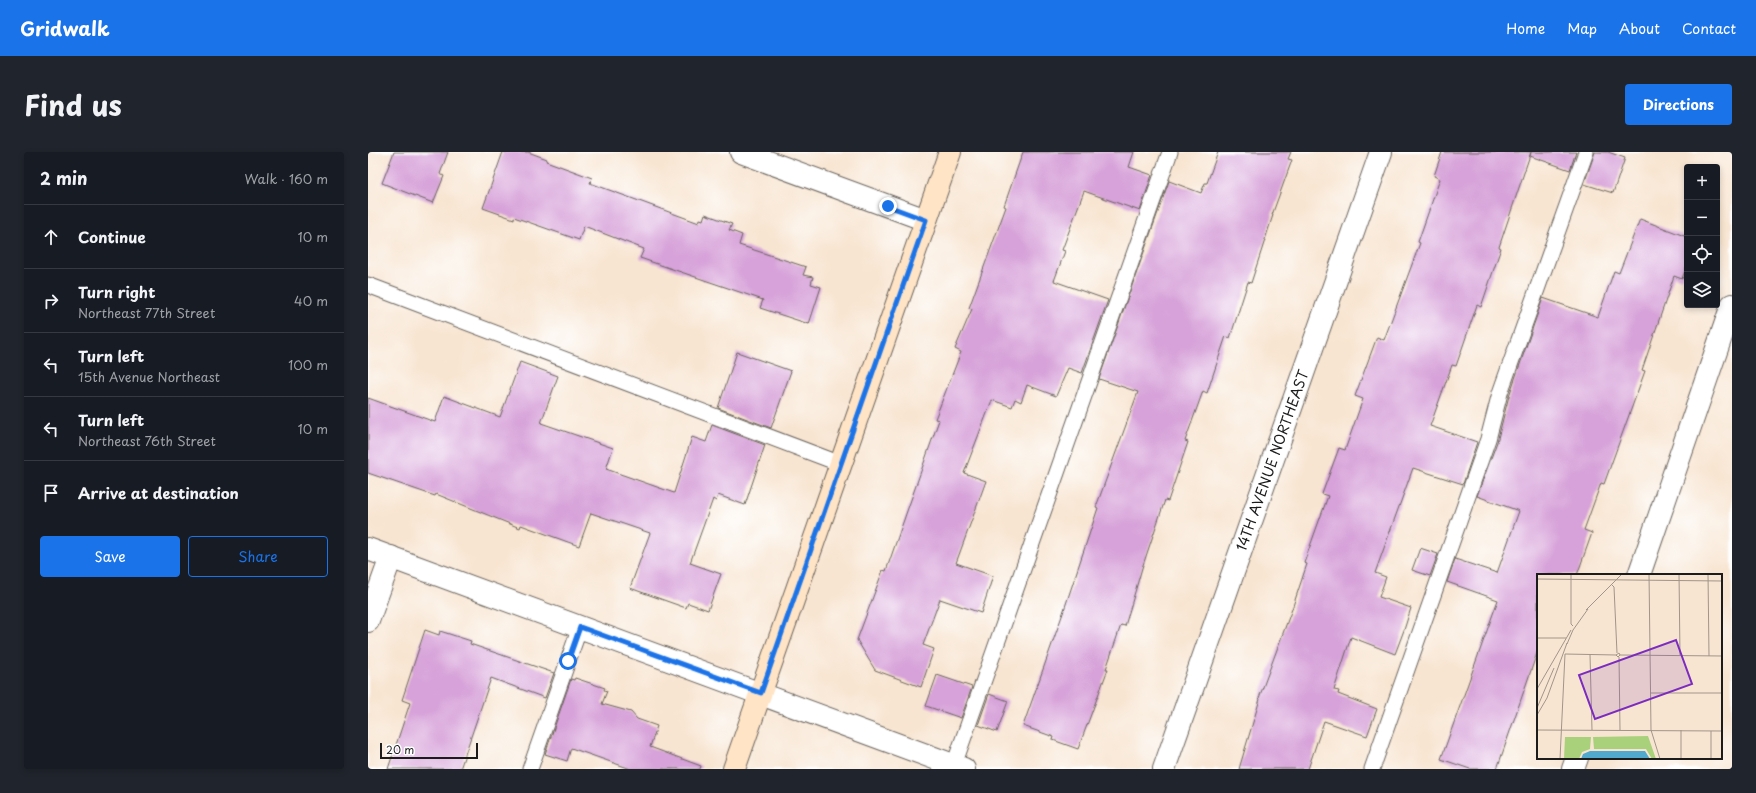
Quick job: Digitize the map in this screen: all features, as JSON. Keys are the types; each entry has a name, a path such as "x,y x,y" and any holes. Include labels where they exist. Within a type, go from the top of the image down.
{"main road":[{"path":"734,769 950,152"}],"street":[{"path":"741,152 926,220"},
{"name":"14TH AVENUE NORTHEAST","path":"1164,769 1381,152"},
{"path":"1639,574 1732,306"},
{"path":"368,549 959,767"},
{"path":"368,621 391,557"},
{"path":"1573,769 1577,759"}],"lane":[{"path":"959,767 1170,152"},
{"path":"1372,769 1488,439 1500,393 1586,152"},
{"path":"368,285 841,464"},
{"path":"530,769 580,627"}],"building":[{"path":"394,152 448,152 440,174 444,176 433,203 382,183"},
{"path":"503,152 528,152 547,159 546,161 592,178 590,183 699,223 700,219 703,220 705,214 732,224 729,230 742,235 739,245 806,267 803,275 813,277 811,284 821,287 809,324 760,308 763,300 640,258 644,249 584,226 579,240 514,217 514,219 483,208"},
{"path":"1023,152 1134,152 1129,167 1152,175 1140,211 1084,191 1062,250 1065,251 1054,281 1108,300 1082,373 1068,368 1056,396 1027,385 1021,402 1015,399 1012,407 992,400 964,473 986,481 956,563 993,576 981,613 940,599 923,645 934,649 921,687 875,670 857,640 883,570 886,571 939,420 935,419 961,352 955,349 972,309 969,308 1006,207 1004,206"},
{"path":"1218,152 1291,152 1288,159 1292,160 1272,215 1251,283 1248,282 1230,338 1226,336 1207,393 1203,391 1185,441 1188,442 1168,501 1165,500 1142,568 1125,626 1121,625 1106,669 1108,669 1078,749 1053,740 1054,737 1023,726 1098,508 1096,507 1138,392 1099,379 1169,181 1201,193 1205,183 1207,183"},
{"path":"1442,152 1531,152 1499,247 1501,248 1481,307 1477,305 1456,366 1452,365 1430,426 1477,442 1463,484 1413,468 1375,573 1386,577 1379,597 1411,608 1404,630 1395,654 1351,637 1334,690 1339,691 1338,694 1377,709 1367,736 1324,721 1308,769 1239,769 1260,699 1259,698 1292,609 1307,564 1304,563 1328,496 1322,494 1339,448 1345,450 1363,399 1355,396 1377,337 1384,340 1420,243 1418,242 1440,179 1434,176"},
{"path":"1531,152 1576,152 1570,170 1530,156"},
{"path":"1595,152 1608,152 1625,158 1613,193 1584,184"},
{"path":"1640,219 1684,236 1684,273 1682,279 1674,276 1642,370 1645,371 1604,484 1601,483 1584,530 1592,533 1577,574 1537,574 1537,653 1497,769 1470,769 1441,759 1498,600 1447,582 1455,559 1497,573 1519,511 1477,496 1497,442 1509,396 1543,298 1598,317 1614,271 1619,273"},
{"path":"737,352 791,371 771,428 718,408"},
{"path":"520,362 558,376 541,423 613,448 606,469 674,493 692,437 706,442 712,425 765,445 745,505 718,495 716,501 713,499 690,563 721,574 708,610 688,603 686,608 630,588 650,533 591,513 579,546 521,525 520,528 436,494 435,496 368,473 368,398 435,422 444,396 500,417"},
{"path":"1420,548 1438,554 1430,576 1412,570"},
{"path":"425,630 439,635 440,631 471,641 470,644 554,673 545,698 491,678 460,769 388,769 410,703 402,700"},
{"path":"937,675 972,687 961,718 926,706"},
{"path":"575,678 605,688 604,690 607,691 602,704 631,712 637,719 657,726 650,747 701,766 700,769 631,769 571,748 567,761 545,754 571,679 574,680"},
{"path":"989,694 1008,701 997,732 978,725"}],"route":[{"path":"568,661 580,627 761,693 926,220 888,206"}]}
